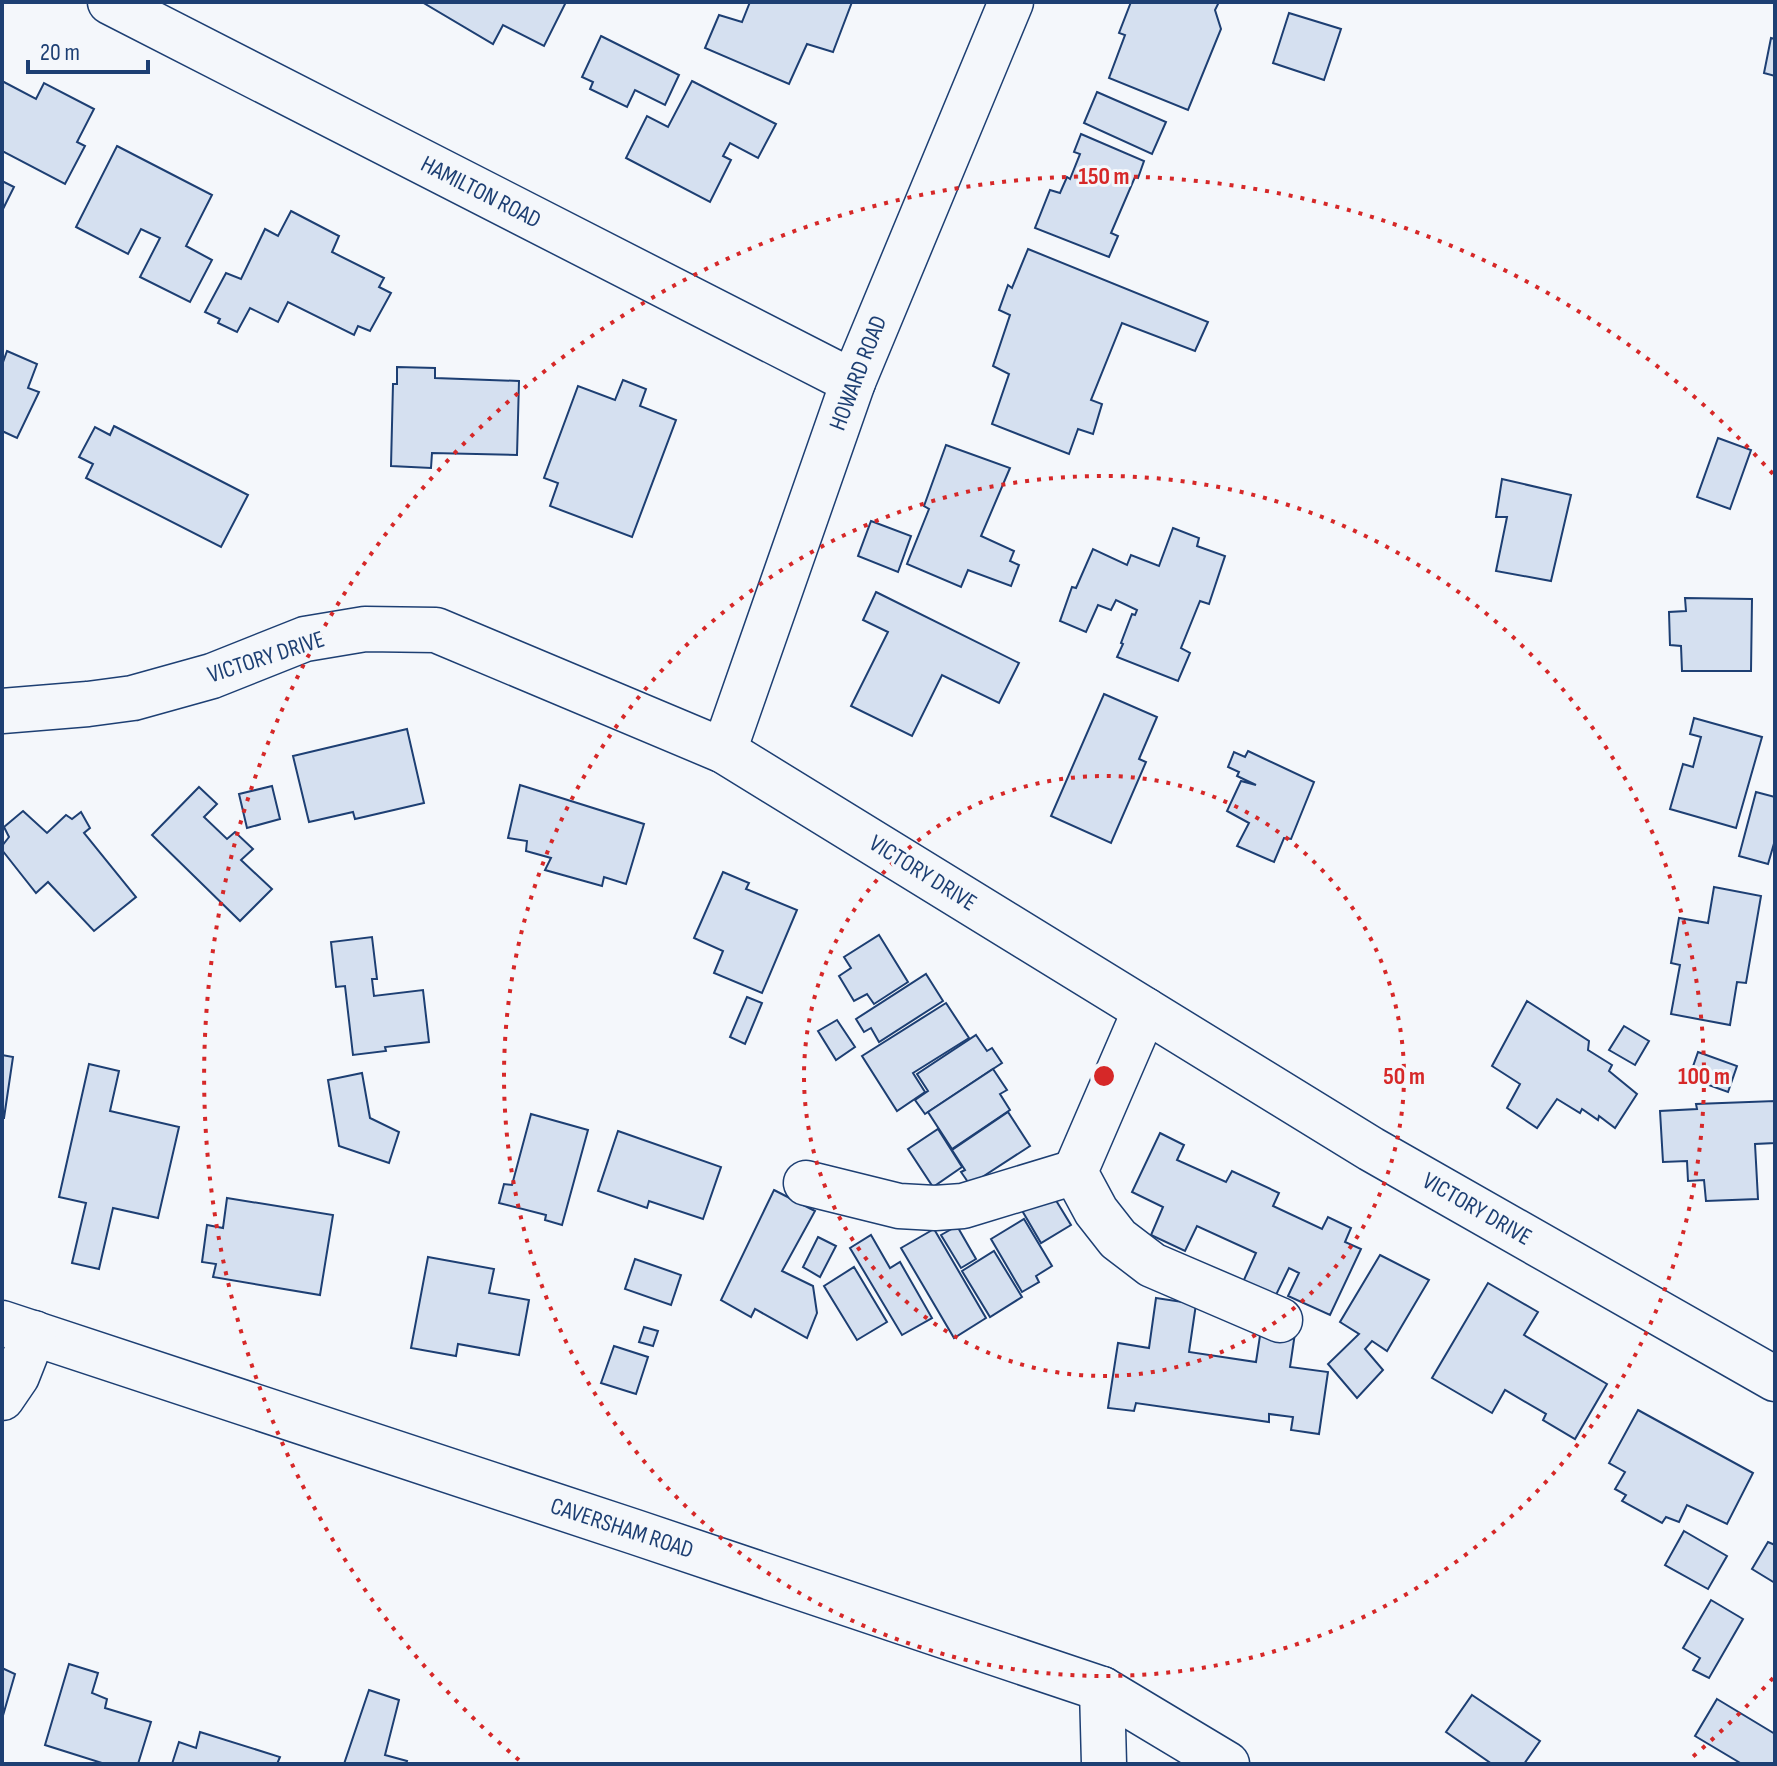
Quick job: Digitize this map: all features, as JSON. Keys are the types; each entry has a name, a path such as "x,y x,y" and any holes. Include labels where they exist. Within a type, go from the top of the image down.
{"street":[{"name":"HAMILTON ROAD","path":"110,2 853,382"},
{"name":"HOWARD ROAD","path":"724,751 853,382 1011,2"},
{"name":"VICTORY DRIVE","path":"2,711 133,698 212,676 305,639 365,629 436,630 724,751 1371,1149 1775,1379"},
{"path":"806,1183 899,1206 935,1208 963,1206 1075,1172 1145,1010"},
{"path":"1075,1172 1096,1211 1118,1239 1152,1265 1280,1320"},
{"path":"2,1398 17,1376 18,1328"},
{"name":"CAVERSHAM ROAD","path":"18,1328 1102,1689 1227,1764"},
{"path":"1102,1689 1104,1764"}],"building":[{"path":"422,2 566,2 544,46 503,25 493,44"},
{"path":"750,2 852,2 833,52 807,44 789,84 705,48 719,15 742,22"},
{"path":"1131,2 1219,2 1215,10 1221,29 1188,110 1109,78 1125,35 1119,33"},
{"path":"1289,13 1341,29 1324,80 1273,63"},
{"path":"601,36 679,75 665,105 635,90 627,107 590,89 593,82 582,77"},
{"path":"1771,38 1775,39 1775,76 1764,73"},
{"path":"2,81 36,99 44,83 94,109 77,142 85,146 65,184 2,151"},
{"path":"692,81 776,124 758,158 730,143 723,156 731,160 710,202 626,158 647,116 668,127"},
{"path":"1097,92 1166,122 1152,154 1084,123"},
{"path":"1081,134 1144,161 1111,233 1118,236 1109,257 1035,228 1050,190 1060,193 1067,177 1070,179 1080,154 1074,152"},
{"path":"117,146 212,195 186,246 212,260 190,302 140,277 160,238 141,229 128,254 76,227"},
{"path":"2,181 14,187 2,211"},
{"path":"291,211 339,236 332,252 384,278 379,287 391,293 370,331 358,326 354,335 288,302 278,322 250,308 237,332 218,323 220,319 205,312 226,273 241,279 265,229 278,236"},
{"path":"1028,249 1208,322 1195,351 1122,323 1091,400 1102,404 1093,434 1078,429 1069,454 992,424 1009,374 993,366 1010,315 999,310 1008,285 1012,288"},
{"path":"7,351 37,364 28,388 39,392 17,438 2,431 2,365"},
{"path":"397,367 435,368 435,378 519,381 517,455 432,453 431,468 391,466 393,384 397,384"},
{"path":"623,380 646,389 640,406 676,420 632,537 550,506 558,483 544,478 578,386 615,400"},
{"path":"114,426 248,495 221,547 86,478 93,464 79,457 95,427 110,435"},
{"path":"1718,438 1751,450 1730,509 1697,497"},
{"path":"946,445 1010,468 981,536 1014,551 1010,561 1019,565 1011,586 968,570 961,587 907,564 929,509 924,506"},
{"path":"1502,479 1571,495 1551,581 1496,571 1507,517 1496,517"},
{"path":"871,521 911,536 898,572 858,556"},
{"path":"1173,528 1199,538 1197,546 1225,556 1209,604 1200,601 1181,648 1190,653 1178,681 1117,657 1132,614 1135,615 1137,610 1116,600 1111,610 1098,605 1086,632 1060,621 1072,587 1076,588 1093,549 1127,565 1131,555 1159,566"},
{"path":"876,592 1019,663 999,703 942,675 912,736 851,706 888,632 863,620"},
{"path":"1685,598 1752,599 1751,671 1682,671 1681,646 1670,645 1669,612 1686,611"},
{"path":"1104,694 1157,717 1139,759 1146,762 1111,843 1051,816"},
{"path":"1694,718 1762,737 1736,828 1670,809 1683,764 1693,767 1701,737 1690,734"},
{"path":"407,729 424,803 355,819 353,812 309,822 293,756"},
{"path":"1248,751 1314,782 1291,839 1284,838 1274,862 1237,846 1249,823 1227,811 1241,781 1256,785 1237,776 1239,772 1228,767 1234,752 1245,757"},
{"path":"520,785 644,824 626,884 604,877 602,886 545,870 551,858 526,851 527,841 508,838"},
{"path":"272,786 280,819 247,828 239,794"},
{"path":"199,787 217,804 204,817 227,839 235,832 253,849 241,860 272,889 240,921 152,835"},
{"path":"1756,792 1775,797 1775,840 1768,864 1739,856"},
{"path":"23,811 47,833 66,815 72,819 81,812 90,828 84,833 136,897 94,931 48,882 36,893 2,850 9,837 4,827"},
{"path":"723,872 749,883 746,889 797,910 762,993 714,973 723,951 694,938"},
{"path":"1714,887 1761,896 1746,983 1737,982 1730,1025 1671,1014 1680,965 1671,963 1679,918 1708,923"},
{"path":"879,935 908,982 874,1004 867,994 854,1001 839,976 851,968 844,957"},
{"path":"372,937 377,979 372,979 374,996 423,990 429,1042 385,1047 386,1051 353,1055 345,986 336,987 331,942"},
{"path":"926,974 943,1001 879,1042 871,1028 864,1032 856,1019"},
{"path":"747,997 762,1003 745,1044 730,1037"},
{"path":"1527,1001 1589,1041 1588,1050 1612,1065 1609,1071 1637,1094 1615,1128 1599,1116 1598,1120 1582,1109 1580,1113 1557,1099 1537,1128 1507,1108 1520,1084 1492,1066"},
{"path":"946,1003 969,1038 913,1073 925,1092 897,1111 862,1056"},
{"path":"837,1020 855,1047 836,1060 818,1031"},
{"path":"1624,1026 1649,1041 1635,1065 1609,1050"},
{"path":"976,1035 987,1051 992,1048 1002,1063 925,1114 915,1100 928,1091 917,1074"},
{"path":"1698,1052 1737,1066 1728,1092 1689,1078"},
{"path":"2,1055 13,1057 4,1118 2,1118"},
{"path":"89,1064 119,1071 110,1111 179,1127 158,1218 113,1208 99,1269 72,1263 86,1203 59,1197"},
{"path":"993,1069 1007,1090 1000,1094 1010,1110 952,1149 928,1112"},
{"path":"362,1073 370,1118 399,1132 389,1163 339,1146 328,1080"},
{"path":"1775,1101 1775,1143 1755,1144 1758,1199 1706,1201 1704,1180 1688,1181 1687,1161 1663,1162 1660,1111 1697,1109 1696,1104"},
{"path":"1008,1112 1030,1146 970,1185 961,1172 965,1170 952,1150"},
{"path":"531,1114 588,1130 562,1225 545,1220 546,1215 499,1203 504,1184 512,1185"},
{"path":"938,1129 962,1167 933,1187 908,1149"},
{"path":"618,1131 721,1167 703,1219 649,1201 647,1208 598,1191"},
{"path":"1160,1133 1184,1145 1177,1160 1226,1182 1232,1171 1279,1193 1273,1206 1322,1229 1328,1217 1351,1228 1345,1242 1361,1249 1330,1315 1288,1296 1299,1273 1289,1268 1275,1297 1243,1282 1256,1253 1197,1226 1185,1251 1151,1235 1163,1207 1132,1192"},
{"path":"1049,1189 1071,1225 1041,1243 1020,1207"},
{"path":"774,1190 815,1211 782,1271 813,1286 817,1313 807,1338 755,1309 751,1317 721,1300"},
{"path":"227,1198 333,1215 320,1295 213,1277 216,1264 202,1262 207,1225 223,1228"},
{"path":"1024,1219 1052,1266 1036,1276 1039,1282 1022,1292 991,1239"},
{"path":"957,1226 976,1259 961,1268 941,1235"},
{"path":"934,1229 986,1318 954,1338 901,1248"},
{"path":"871,1235 890,1268 900,1262 932,1318 902,1335 850,1248"},
{"path":"818,1237 836,1246 820,1277 803,1267"},
{"path":"994,1251 1022,1297 990,1317 962,1271"},
{"path":"1380,1255 1429,1280 1387,1351 1372,1341 1365,1349 1383,1370 1357,1398 1328,1364 1359,1334 1340,1322"},
{"path":"428,1257 494,1269 489,1293 529,1300 519,1355 458,1344 456,1356 411,1348"},
{"path":"635,1259 681,1275 671,1305 625,1289"},
{"path":"854,1267 887,1322 857,1340 824,1286"},
{"path":"1488,1283 1538,1312 1524,1335 1607,1384 1575,1439 1543,1420 1546,1414 1505,1390 1492,1413 1432,1378"},
{"path":"1156,1298 1196,1304 1189,1352 1256,1362 1261,1329 1295,1333 1290,1367 1328,1372 1319,1434 1291,1430 1293,1417 1269,1414 1269,1422 1136,1403 1134,1411 1108,1408 1118,1343 1149,1348"},
{"path":"644,1327 658,1331 653,1346 639,1342"},
{"path":"614,1346 648,1357 636,1394 601,1383"},
{"path":"1638,1410 1753,1473 1727,1524 1687,1505 1679,1522 1666,1517 1662,1523 1622,1501 1626,1495 1615,1489 1625,1472 1609,1463"},
{"path":"1684,1531 1727,1556 1708,1589 1665,1565"},
{"path":"1768,1542 1775,1545 1775,1583 1752,1569"},
{"path":"1711,1600 1743,1619 1709,1678 1693,1670 1700,1658 1683,1648"},
{"path":"69,1664 98,1673 92,1693 107,1699 105,1708 151,1722 138,1764 105,1764 45,1745"},
{"path":"2,1668 15,1674 2,1719"},
{"path":"369,1690 399,1700 385,1755 407,1761 406,1764 344,1764"},
{"path":"1472,1695 1540,1741 1524,1764 1492,1764 1446,1732"},
{"path":"1717,1699 1775,1734 1775,1764 1742,1764 1695,1736"},
{"path":"200,1732 280,1757 277,1764 172,1764 179,1742 196,1748"}]}
